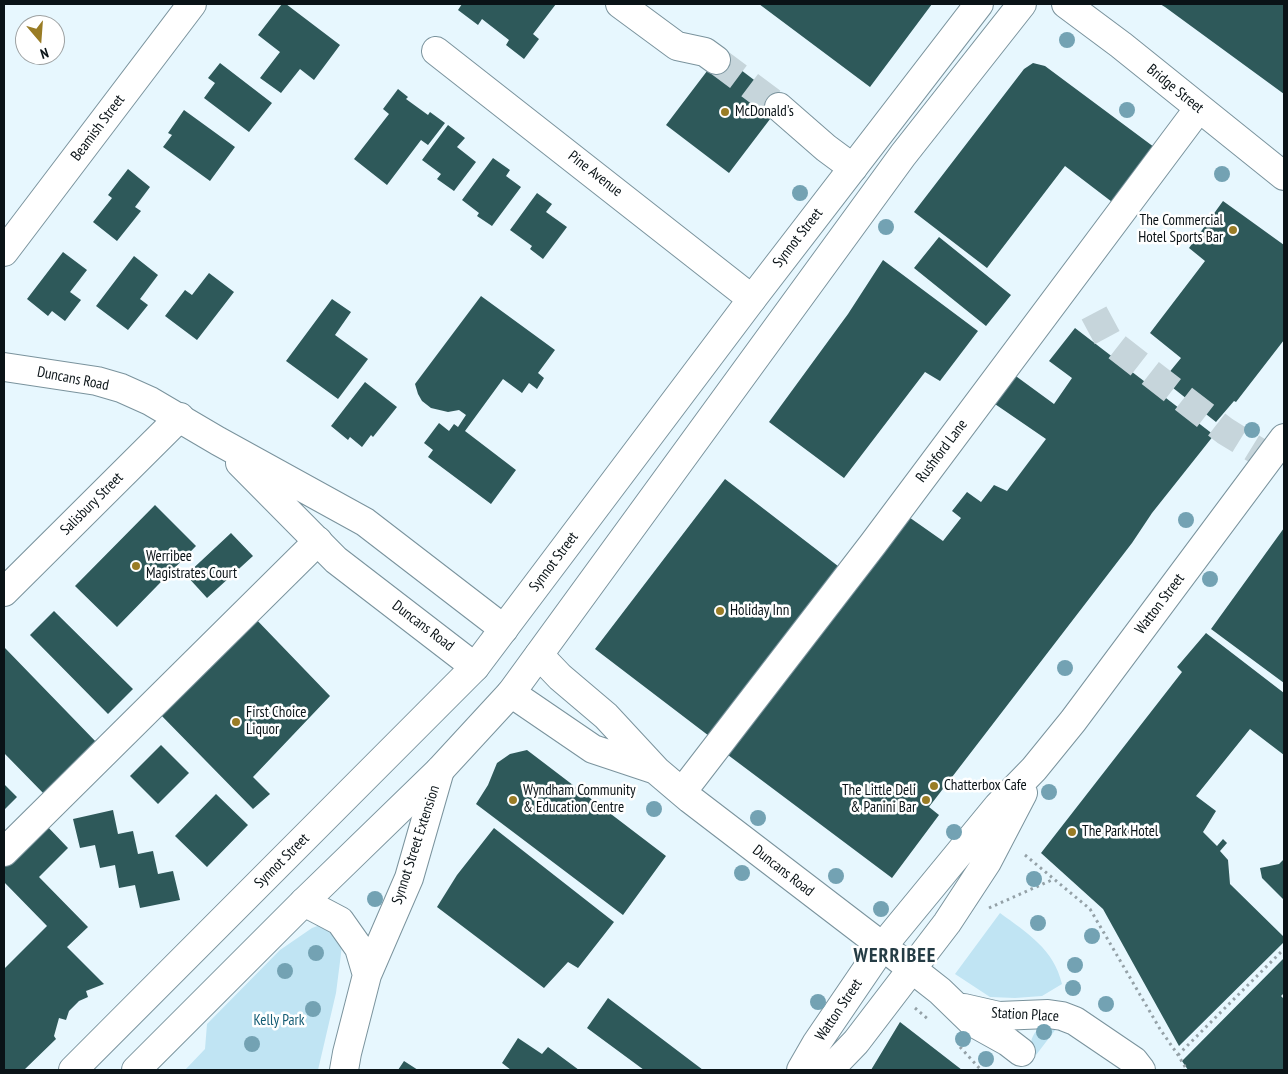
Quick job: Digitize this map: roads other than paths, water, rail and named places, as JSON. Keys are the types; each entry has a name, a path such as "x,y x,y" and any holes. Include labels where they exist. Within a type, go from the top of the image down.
{"main road":[{"name":"Beamish Street","path":"4,252 192,4"},
{"path":"620,4 677,46 711,56 688,32 648,4"},
{"name":"Synnot Street","path":"73,1070 476,667 752,299 979,4"},
{"path":"136,1070 304,902 440,770 511,693 789,308 903,155 1022,4"},
{"name":"Bridge Street","path":"1066,4 1284,176"},
{"name":"Pine Avenue","path":"436,51 752,299"},
{"path":"779,107 852,168"},
{"name":"Rushford Lane","path":"682,792 873,544 1199,108"},
{"path":"752,299 770,306 789,308"},
{"name":"Duncans Road","path":"4,367 121,388 150,401 218,441 365,522 539,655 606,716 656,770 682,792 912,969"},
{"name":"Salisbury Street","path":"4,592 180,418"},
{"name":"Watton Street","path":"801,1070 816,1044 882,947 998,806 1034,769 1073,721 1284,438"},
{"name":"Duncans Road","path":"218,441 336,560 476,667 593,749 656,770"},
{"path":"643,443 676,466"},
{"path":"4,852 318,541"},
{"name":"Watton Street","path":"829,1070 856,1042 947,923 987,862 1034,769"},
{"name":"Synnot Street Extension","path":"344,1070 368,975 409,878 440,770"},
{"path":"304,902 340,921 360,948 368,975"},
{"name":"Station Place","path":"912,969 940,991 972,1022 1008,1042 1026,1061"},
{"name":"Station Place","path":"953,1005 999,1016 1048,1014 1062,1016 1074,1021 1134,1061 1141,1070"},
{"path":"1026,1061 1027,1032 1040,1018 1048,1014"}],"tunnel":[{"path":"716,60 779,107"},
{"path":"1094,313 1109,341 1225,431 1269,458"}],"place":[{"name":"McDonald's","path":"725,112"},
{"name":"The Commercial Hotel Sports Bar","path":"1233,230"},
{"name":"Werribee Magistrates Court","path":"136,566"},
{"name":"Holiday Inn","path":"720,611"},
{"name":"First Choice Liquor","path":"236,722"},
{"name":"Chatterbox Cafe","path":"934,786"},
{"name":"Wyndham Community & Education Centre","path":"513,800"},
{"name":"The Little Deli & Panini Bar","path":"926,800"},
{"name":"The Park Hotel","path":"1072,832"}],"district":[{"name":"WERRIBEE","path":"895,956"}],"park label":[{"name":"Kelly Park","path":"279,1021"}]}
